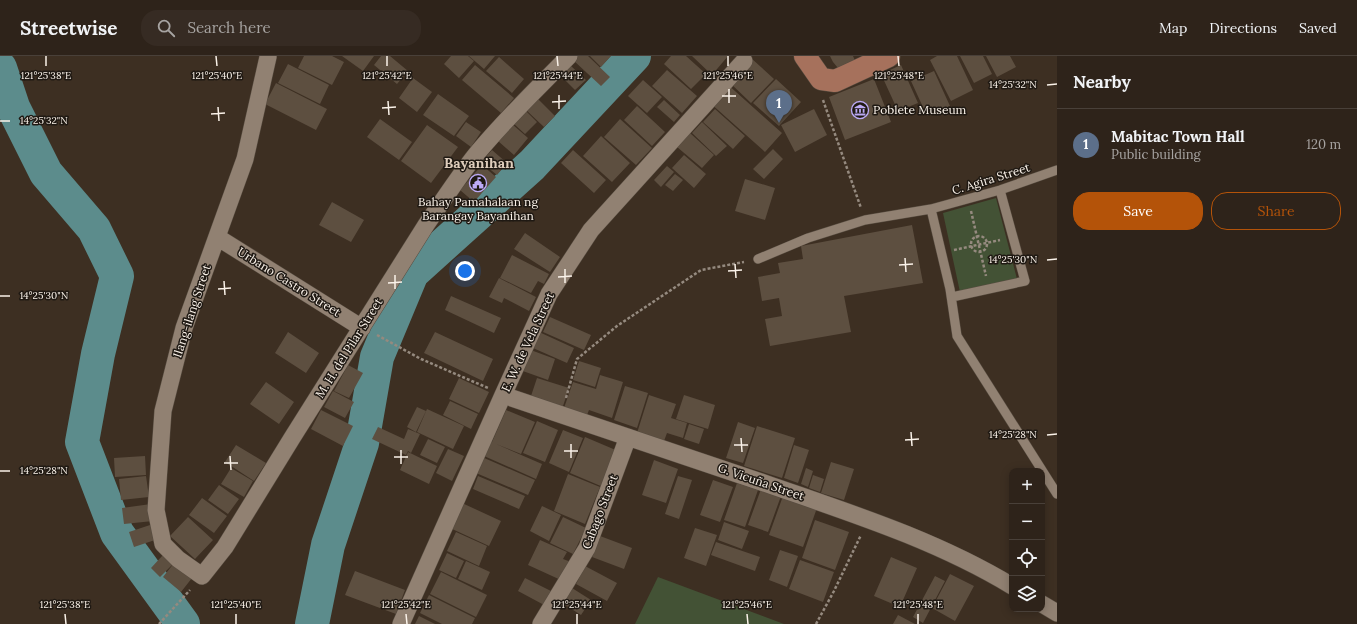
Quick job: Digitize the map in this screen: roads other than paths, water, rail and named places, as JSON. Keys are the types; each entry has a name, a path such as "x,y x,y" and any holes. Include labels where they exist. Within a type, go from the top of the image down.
{"main road":[{"path":"805,56 821,79 835,81 889,56"}],"street":[{"name":"Ilang-ilang Street","path":"202,576 178,559 163,544 156,510 163,411 184,328 245,160 268,56"},
{"name":"M. H. del Pilar Street","path":"202,576 225,547 292,438 367,331 426,225 475,157 506,120 569,56"},
{"name":"E. W. de Vela Street","path":"401,624 549,294 591,230 744,60"},
{"name":"Urbano Castro Street","path":"217,237 367,331"},
{"name":"G. Vicuña Street","path":"503,394 868,520 949,553 996,576 1009,584"},
{"name":"Cabago Street","path":"541,624 588,548 628,437"},
{"path":"1045,606 1057,613"}],"lane":[{"name":"C. Agira Street","path":"758,259 808,238 865,220 931,209 1000,190 1057,170"},
{"path":"952,297 1025,281 1000,190"},
{"path":"931,209 952,297 957,336 1057,494"}],"waterway":[{"path":"312,624 328,545 362,443 377,357 412,273 532,165 634,56"},
{"path":"0,68 13,107 46,173 94,229 117,276 98,354 82,442 117,533 183,624"}],"place":[{"name":"Poblete Museum","path":"860,110"},
{"name":"Mabitac Town Hall","path":"779,123"},
{"name":"Bahay Pamahalaan ng Barangay Bayanihan","path":"478,183"}],"district":[{"name":"Bayanihan","path":"479,163"}]}
